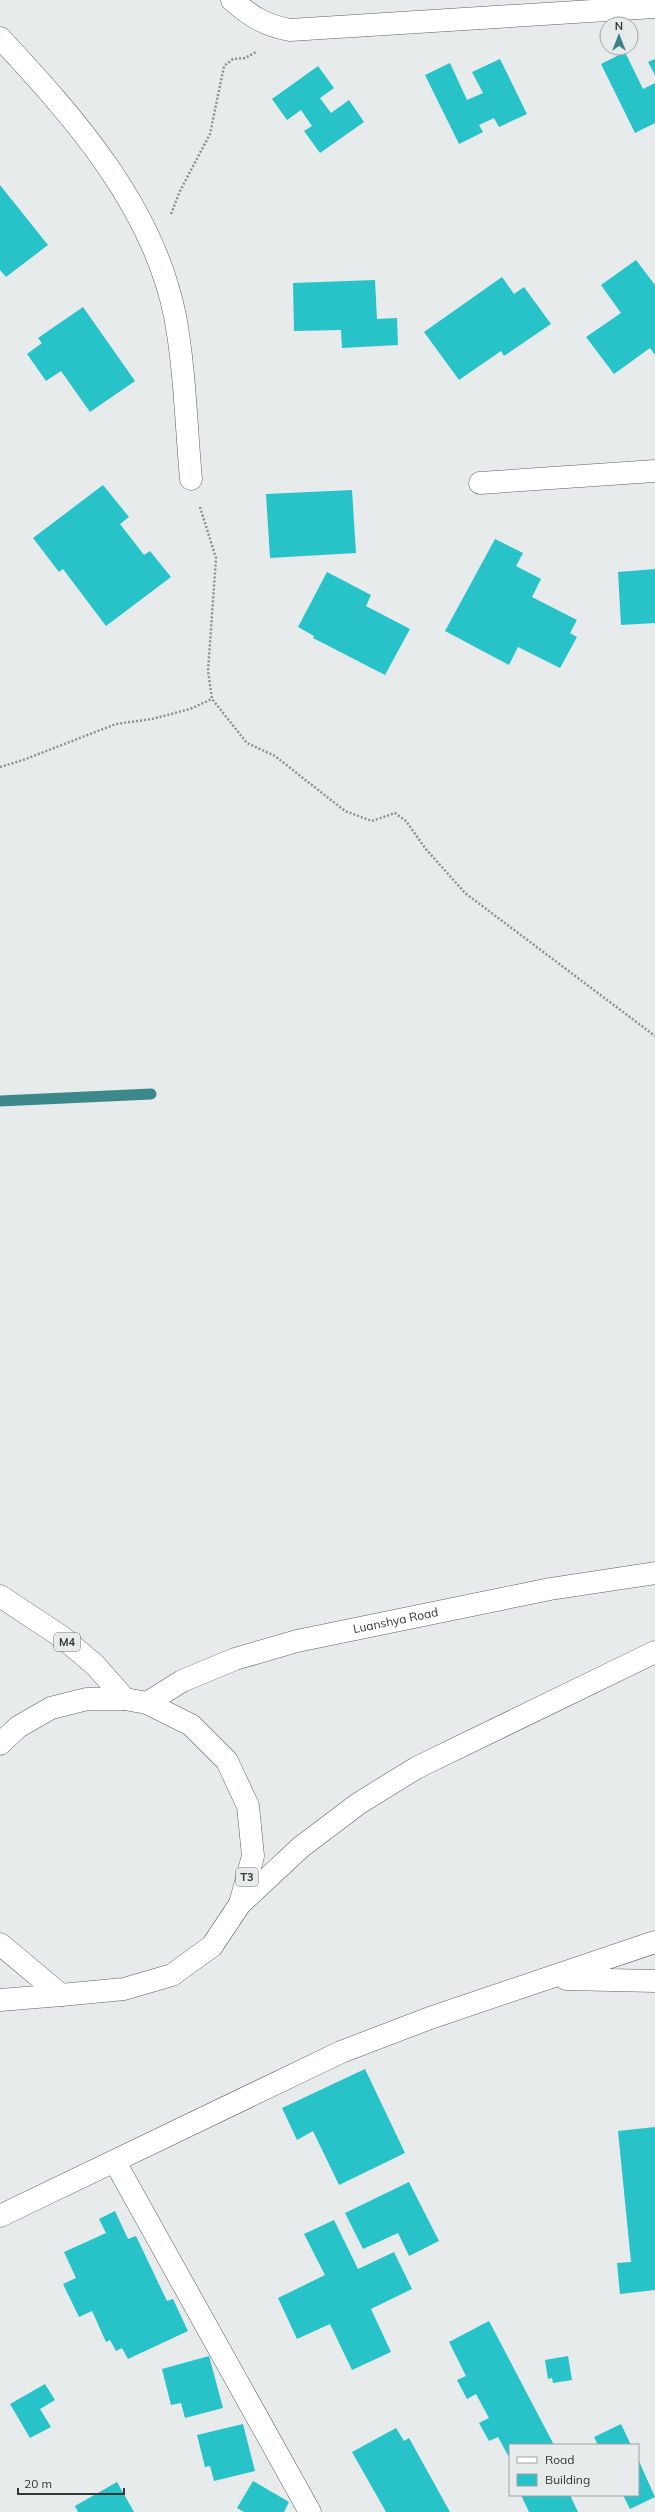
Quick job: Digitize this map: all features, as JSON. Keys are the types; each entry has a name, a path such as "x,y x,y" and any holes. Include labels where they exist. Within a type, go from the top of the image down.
{"main road":[{"path":"232,0 253,17 270,26 290,30 314,30 655,7"},
{"path":"0,38 85,137 112,173 140,217 155,254 175,317 191,479"},
{"path":"480,483 655,471"},
{"name":"Luanshya Road","path":"147,1703 182,1681 234,1659 297,1641 550,1589 655,1573"},
{"name":"M4","path":"0,1596 62,1637 95,1665 125,1699"},
{"name":"T3","path":"0,2000 124,1990 172,1975 212,1946 240,1904 301,1847 358,1804 416,1768 655,1652"},
{"name":"T3","path":"0,1744 18,1727 51,1708 87,1699 125,1699 147,1703 191,1725 227,1761 248,1806 253,1856 240,1904"},
{"path":"0,2216 341,2052 430,2018 553,1978 655,1942"},
{"path":"0,1944 61,1995"},
{"path":"553,1978 655,1981"},
{"path":"115,2162 310,2512"}],"path":[{"path":"155,254 180,191 210,134 224,66 233,59 245,58 259,50 266,41 270,26"},
{"path":"191,479 216,558 208,671 212,699 247,743 275,756 345,811 372,821 395,813 406,821 425,848 465,893 655,1036"},
{"path":"0,767 23,760 116,724 152,719 190,709 212,699"}],"building":[{"path":"617,56 627,56 643,89 655,83 655,123 635,133 601,64"},
{"path":"500,59 527,114 499,127 494,118 479,125 483,132 459,144 425,75 450,63 467,100 483,93 472,72"},
{"path":"655,59 655,75 648,62"},
{"path":"318,66 334,88 320,98 331,113 349,100 364,122 320,153 304,131 312,126 301,110 287,120 272,99"},
{"path":"0,185 48,245 6,277 0,270"},
{"path":"636,260 655,285 655,355 650,348 614,374 586,337 621,313 601,285"},
{"path":"502,277 514,294 524,287 551,324 504,356 501,351 459,380 424,332"},
{"path":"375,280 377,319 397,318 398,345 342,348 341,330 294,331 293,283"},
{"path":"83,307 135,381 90,412 61,371 46,381 27,354 42,343 38,338"},
{"path":"103,485 129,517 120,524 144,555 150,551 171,577 106,626 63,569 59,572 33,538"},
{"path":"352,490 356,553 270,558 266,494"},
{"path":"495,539 523,553 516,566 541,579 532,597 577,620 570,633 577,637 560,668 518,647 509,665 445,631"},
{"path":"655,569 655,623 621,625 618,572"},
{"path":"327,572 371,595 366,606 410,629 385,675 313,638 314,636 298,627"},
{"path":"365,2069 405,2153 339,2185 313,2131 297,2140 282,2108"},
{"path":"655,2127 655,2290 620,2294 617,2263 631,2262 618,2131"},
{"path":"409,2182 439,2241 409,2256 398,2233 363,2249 345,2213"},
{"path":"115,2211 128,2239 136,2236 167,2301 173,2299 188,2331 128,2359 122,2348 116,2351 110,2340 106,2342 92,2311 79,2317 63,2284 76,2278 64,2252 106,2233 99,2219"},
{"path":"334,2220 358,2269 394,2252 412,2289 371,2309 391,2352 352,2370 330,2324 297,2339 278,2298 325,2275 304,2234"},
{"path":"489,2321 553,2444 509,2444 509,2457 498,2437 489,2441 479,2423 489,2418 476,2394 467,2399 457,2380 466,2376 449,2342"},
{"path":"209,2356 223,2408 185,2418 181,2403 171,2405 162,2369"},
{"path":"568,2356 572,2380 553,2383 552,2378 548,2379 545,2360"},
{"path":"45,2384 55,2400 40,2409 51,2427 30,2438 10,2404"},
{"path":"243,2424 255,2471 214,2481 210,2466 205,2467 197,2435"},
{"path":"621,2424 631,2444 598,2444 594,2437"},
{"path":"396,2428 404,2441 409,2438 450,2512 386,2512 352,2452"},
{"path":"639,2461 655,2497 630,2509 624,2496 639,2496"},
{"path":"253,2481 289,2502 284,2512 244,2512 237,2508"},
{"path":"117,2482 134,2512 78,2512 75,2506"},
{"path":"521,2496 570,2496 578,2512 529,2512"}],"waterway":[{"path":"0,1101 151,1094"}]}
